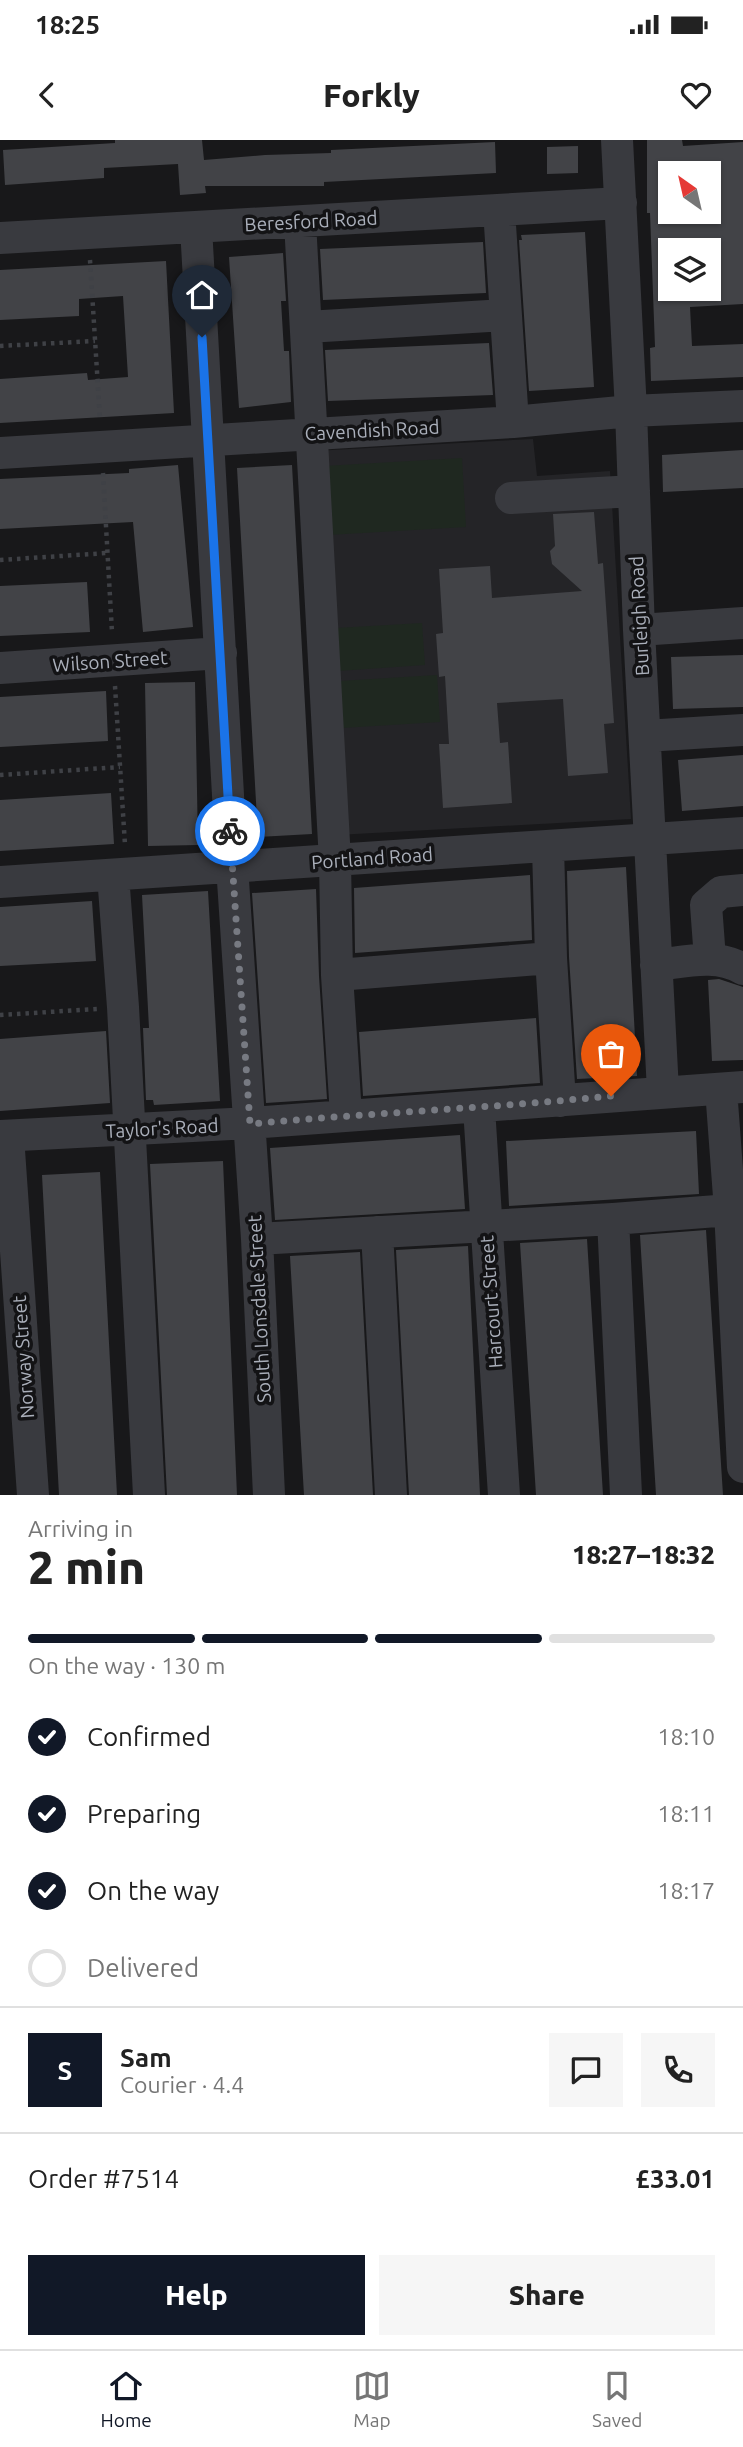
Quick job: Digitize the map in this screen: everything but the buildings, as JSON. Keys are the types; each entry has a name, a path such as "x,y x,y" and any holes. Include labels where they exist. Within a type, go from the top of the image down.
{"street":[{"name":"Burleigh Road","path":"617,140 663,1091"},
{"name":"Beresford Road","path":"0,238 621,203"},
{"path":"499,210 513,422"},
{"path":"300,222 335,861 337,975 345,1115"},
{"name":"South Lonsdale Street","path":"196,227 232,866 257,1239 269,1495"},
{"path":"307,327 505,315"},
{"name":"Cavendish Road","path":"0,453 743,406"},
{"path":"511,498 634,491"},
{"path":"639,629 743,622"},
{"name":"Wilson Street","path":"0,668 221,653"},
{"path":"645,736 743,730"},
{"name":"Portland Road","path":"0,882 743,833"},
{"path":"548,847 551,958 560,1101"},
{"path":"120,875 123,1007 149,1495"},
{"path":"710,959 706,905 721,892 743,890"},
{"path":"337,975 551,958"},
{"path":"656,965 710,959 733,963 743,969"},
{"path":"732,1088 730,1210 740,1365 743,1467"},
{"name":"Taylor's Road","path":"4,1136 250,1124 345,1115 479,1108 663,1091 732,1088"},
{"name":"Harcourt Street","path":"479,1108 504,1495"},
{"name":"Norway Street","path":"4,1136 33,1495"},
{"path":"257,1239 730,1210"},
{"path":"613,1219 626,1495"},
{"path":"377,1232 391,1495"}],"path":[{"path":"89,233 120,768 120,875"},
{"path":"0,346 95,341"},
{"path":"0,560 107,553"},
{"path":"0,775 120,768"},
{"path":"0,1015 123,1007"}],"shaded area":[{"path":"533,439 537,476 610,471 631,819 337,835 314,451"},
{"path":"462,458 466,527 328,535 324,466"},
{"path":"422,623 425,665 338,671 336,628"},
{"path":"437,675 440,722 342,728 339,681"}],"way so far":[{"path":"230,831 250,1124 611,1096"}],"route":[{"path":"202,337 230,831"}]}
